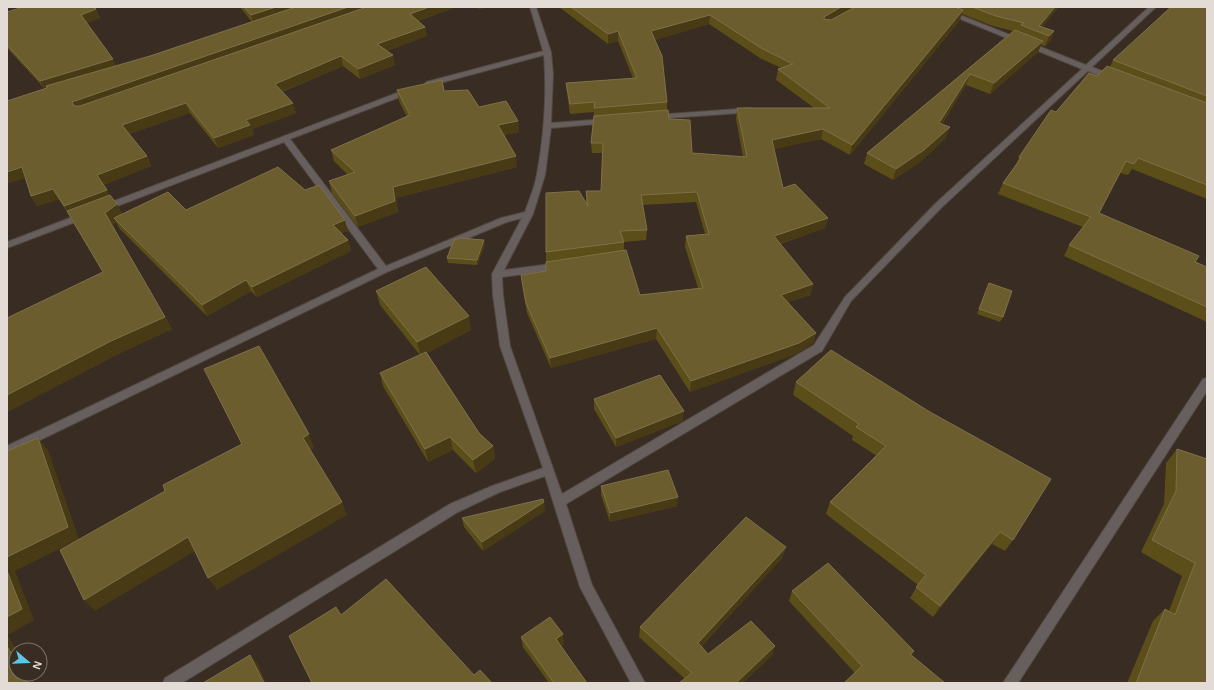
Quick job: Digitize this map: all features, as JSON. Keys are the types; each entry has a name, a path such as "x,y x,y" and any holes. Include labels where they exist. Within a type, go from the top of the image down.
{"street":[{"path":"533,7 547,52 549,74 547,126 541,175 529,214 497,274 498,295 505,346 549,470 586,587 638,683"},
{"path":"934,7 1122,82"},
{"path":"558,502 818,348 848,299 938,206 1153,7"},
{"path":"7,245 396,94 547,52"},
{"path":"650,118 761,109"},
{"path":"547,126 618,120"},
{"path":"285,138 384,270"},
{"path":"7,451 384,270 504,220 529,214"},
{"path":"497,274 567,265"},
{"path":"1010,683 1207,382"},
{"path":"170,683 454,508 496,489 549,470"}],"building":[{"path":"23,7 94,7 96,9 81,15 113,59 40,81 7,45 7,12"},
{"path":"244,7 276,7 251,15"},
{"path":"296,7 348,7 72,102 74,106 80,106 367,7 429,7 410,14 425,27 377,44 393,55 358,69 341,56 275,84 293,103 246,120 250,125 214,138 186,103 122,125 147,156 97,175 107,190 64,206 53,189 31,196 22,167 7,172 7,101 47,88 46,86 150,56"},
{"path":"571,7 841,7 824,17 824,19 831,20 855,7 954,7 963,10 852,145 823,129 772,140 783,188 795,184 828,218 774,236 813,284 781,295 816,333 799,343 691,381 657,328 550,358 526,303 521,275 546,271 546,262 626,250 640,295 703,288 686,236 709,234 697,192 641,195 647,230 620,231 624,242 546,252 546,193 579,191 588,206 586,191 601,191 603,143 591,143 594,116 668,110 669,119 690,120 692,153 747,157 737,108 830,108 778,69 793,64 761,48 710,15 651,31 662,56 667,102 594,108 595,102 570,104 566,83 637,78 618,31 608,34"},
{"path":"972,7 1055,7 1039,26 1054,31 1049,36 1021,25 1024,23 996,16"},
{"path":"1171,7 1207,7 1207,96 1113,60"},
{"path":"1015,30 1043,41 994,83 970,74 939,123 950,127 924,150 896,169 867,153"},
{"path":"1107,66 1207,103 1207,185 1138,158 1134,164 1126,161 1099,213 1199,256 1195,262 1207,267 1207,307 1069,245 1091,217 1003,183 1021,158 1019,157 1051,110 1056,112 1089,73 1097,76"},
{"path":"442,80 444,91 468,90 479,107 506,101 518,121 498,125 516,156 393,187 395,201 355,216 329,181 355,172 331,150 410,115 397,90"},
{"path":"278,167 305,190 319,185 345,220 333,225 348,240 252,287 246,280 202,305 114,218 168,192 186,210"},
{"path":"110,195 117,204 105,213 165,317 111,341 7,395 7,318 103,272 67,211"},
{"path":"460,238 484,240 477,260 447,258 454,240"},
{"path":"426,267 469,316 417,342 376,291"},
{"path":"989,283 1012,291 1003,317 979,309"},
{"path":"259,346 309,434 303,438 342,502 208,578 188,537 84,600 60,550 165,491 163,485 242,444 204,369"},
{"path":"831,350 930,412 1051,479 1013,540 1000,532 940,606 916,587 926,575 830,502 886,446 856,427 859,424 796,382"},
{"path":"426,352 479,433 493,446 473,460 450,437 425,449 380,373"},
{"path":"660,375 684,411 616,438 594,399"},
{"path":"38,438 68,527 7,557 7,451"},
{"path":"1177,449 1207,459 1207,683 1136,683 1165,609 1175,615 1195,563 1152,540 1176,491"},
{"path":"668,470 678,497 610,513 601,486"},
{"path":"543,499 544,502 482,542 462,518"},
{"path":"746,517 786,547 698,643 708,654 751,621 775,646 736,683 679,683 692,673 640,627"},
{"path":"828,563 914,651 910,654 945,683 844,683 862,666 792,591"},
{"path":"7,571 22,609 7,617"},
{"path":"386,579 474,675 480,670 492,683 312,683 289,636 336,607 341,615"},
{"path":"550,617 563,634 556,639 587,683 554,683 521,637"},
{"path":"7,646 8,682 28,683 7,683"},
{"path":"250,655 264,683 203,683"}]}
